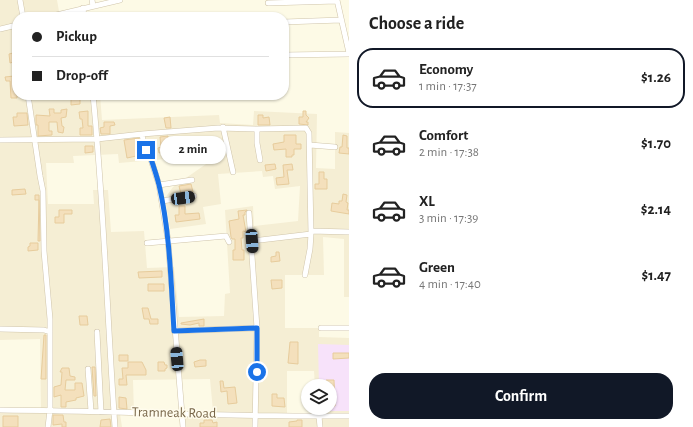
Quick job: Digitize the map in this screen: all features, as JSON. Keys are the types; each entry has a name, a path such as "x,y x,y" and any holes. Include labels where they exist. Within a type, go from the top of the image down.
{"street":[{"path":"20,0 22,12"},
{"path":"92,0 93,6"},
{"path":"67,12 120,0"},
{"path":"268,3 337,1 349,54 289,55"},
{"path":"83,8 83,12"},
{"path":"289,22 341,20"},
{"path":"0,29 12,27"},
{"path":"29,100 43,191 44,251 50,319 50,410 48,427"},
{"path":"93,100 106,271 115,427"},
{"path":"0,140 97,139 223,128 306,128 309,133 310,144 311,232 310,249 305,274"},
{"path":"223,128 233,172"},
{"path":"257,129 257,143 260,160"},
{"path":"142,134 146,150 148,150 159,185 168,240 174,331 183,427"},
{"path":"310,144 335,147"},
{"path":"159,185 192,180"},
{"path":"162,201 194,196"},
{"path":"250,213 257,328 255,427"},
{"path":"252,241 311,232 349,232"},
{"path":"148,243 168,240 226,236 229,242"},
{"path":"174,331 257,328"},
{"path":"321,328 349,328"},
{"path":"0,329 33,329 50,332"},
{"path":"97,332 101,412"},
{"path":"88,369 91,411"},
{"name":"Tramneak Road","path":"0,410 349,416"},
{"path":"320,416 320,427"}],"shaded area":[{"path":"0,0 57,0 59,12 12,12 12,100 100,100 102,120 219,115 220,123 253,125 254,111 317,114 316,168 335,169 335,132 349,133 349,297 344,297 344,239 323,237 324,275 285,275 285,328 319,328 319,337 349,338 349,427 184,427 182,411 213,411 210,379 133,380 134,415 120,414 122,427 0,427 0,412 41,412 40,339 0,340","holes":["207,144 209,162 173,187 165,198 170,229 206,224 203,207 221,204 218,174 262,171 263,177 273,176 275,189 300,186 298,221 254,226 253,206 225,210 230,293 225,294 224,316 179,317 174,267 147,268 144,231 111,232 108,190 93,190 94,204 48,204 46,163 74,163 73,156 118,154 119,163 177,158 176,147"]},
{"path":"318,344 349,345 349,411 337,411 337,379 319,379"}],"building":[{"path":"12,53 12,62 10,63 9,54"},
{"path":"12,76 12,98 10,81 6,81 5,77"},
{"path":"71,100 80,100 80,104 71,105"},
{"path":"49,109 54,109 54,113 61,113 61,110 67,109 66,117 61,118 62,126 64,127 63,133 58,132 57,122 49,122 49,131 52,131 52,135 38,136 36,115 50,116"},
{"path":"88,111 88,126 92,126 92,135 80,135 80,128 83,128 82,119 80,119 79,112"},
{"path":"303,111 306,111 306,115 309,118 306,122 308,122 308,125 299,124 299,117 303,117"},
{"path":"17,113 27,113 28,125 14,126 13,117 17,117"},
{"path":"258,115 263,115 263,118 269,117 270,125 258,125"},
{"path":"170,117 171,128 166,128 164,118"},
{"path":"104,122 114,122 115,125 110,126 110,134 101,134 100,128 104,127"},
{"path":"284,135 296,135 296,144 301,144 301,149 294,149 294,155 292,155 292,157 286,157 286,149 274,150 273,144 284,142"},
{"path":"343,135 347,136 347,148 349,148 349,154 339,153 340,147 342,147"},
{"path":"168,136 168,138 173,137 173,140 168,142 167,152 159,153 158,148 161,147 160,137"},
{"path":"139,138 141,155 127,158 124,140"},
{"path":"85,146 93,146 93,152 85,153"},
{"path":"275,164 276,169 266,171 265,165"},
{"path":"292,164 293,170 287,170 289,184 277,185 276,178 284,177 283,165"},
{"path":"319,172 324,172 324,179 327,179 327,189 315,189 315,184 319,184"},
{"path":"191,184 193,192 181,194 179,186"},
{"path":"25,189 26,194 12,195 12,190"},
{"path":"343,194 347,195 346,202 348,203 347,210 349,210 349,214 331,211 332,203 339,204 339,201 342,201"},
{"path":"35,195 39,195 40,241 38,241 39,200 35,200"},
{"path":"179,206 185,206 185,214 199,213 200,219 176,222 175,215 179,215"},
{"path":"59,210 72,210 72,214 64,214 64,223 55,223 55,217 59,217"},
{"path":"247,210 245,215 243,215 246,232 243,231 243,238 241,238 242,250 244,250 244,260 233,260 235,239 232,239 231,237 229,221 239,219 238,211"},
{"path":"30,243 38,243 38,250 28,251"},
{"path":"276,252 279,252 280,261 271,262 271,257 276,256"},
{"path":"162,271 162,277 139,278 138,272"},
{"path":"271,280 282,280 282,288 272,289"},
{"path":"148,284 164,284 164,291 148,291"},
{"path":"142,308 148,308 151,319 158,319 158,324 150,324 149,319 144,319"},
{"path":"79,316 87,316 88,325 80,325"},
{"path":"204,319 204,326 199,326 199,323 190,325 181,324 181,323"},
{"path":"44,335 46,335 46,379 41,379"},
{"path":"290,342 298,342 298,364 288,363"},
{"path":"333,353 349,353 349,358 333,359"},
{"path":"119,355 128,355 128,361 119,361"},
{"path":"206,360 206,366 195,367 194,362"},
{"path":"128,362 142,362 146,370 146,375 126,375 127,385 119,385 119,379 123,379 122,368 128,368"},
{"path":"158,362 164,362 165,365 167,365 165,371 158,371"},
{"path":"92,367 95,367 96,396 94,396"},
{"path":"62,368 69,368 70,376 75,377 75,380 66,380 65,390 75,390 75,383 82,383 84,396 76,398 76,400 66,402 66,407 61,407 61,395 54,397 54,387 61,385 62,372 60,372"},
{"path":"220,381 223,381 224,388 235,387 237,403 228,404 227,391 221,392"},
{"path":"272,394 277,394 277,398 284,398 285,407 272,406"},
{"path":"119,397 126,398 127,409 119,408"},
{"path":"53,415 63,415 64,422 66,422 66,427 62,427 62,424 53,425"},
{"path":"3,416 18,416 18,427 3,427"},
{"path":"110,419 111,427 100,427 101,420"},
{"path":"204,420 212,420 213,423 217,422 217,427 200,427 200,423 204,423"},
{"path":"302,420 302,427 289,427 289,422"}],"route":[{"path":"146,150 148,150 155,170 164,214 168,240 174,331 257,328 257,372"}]}
